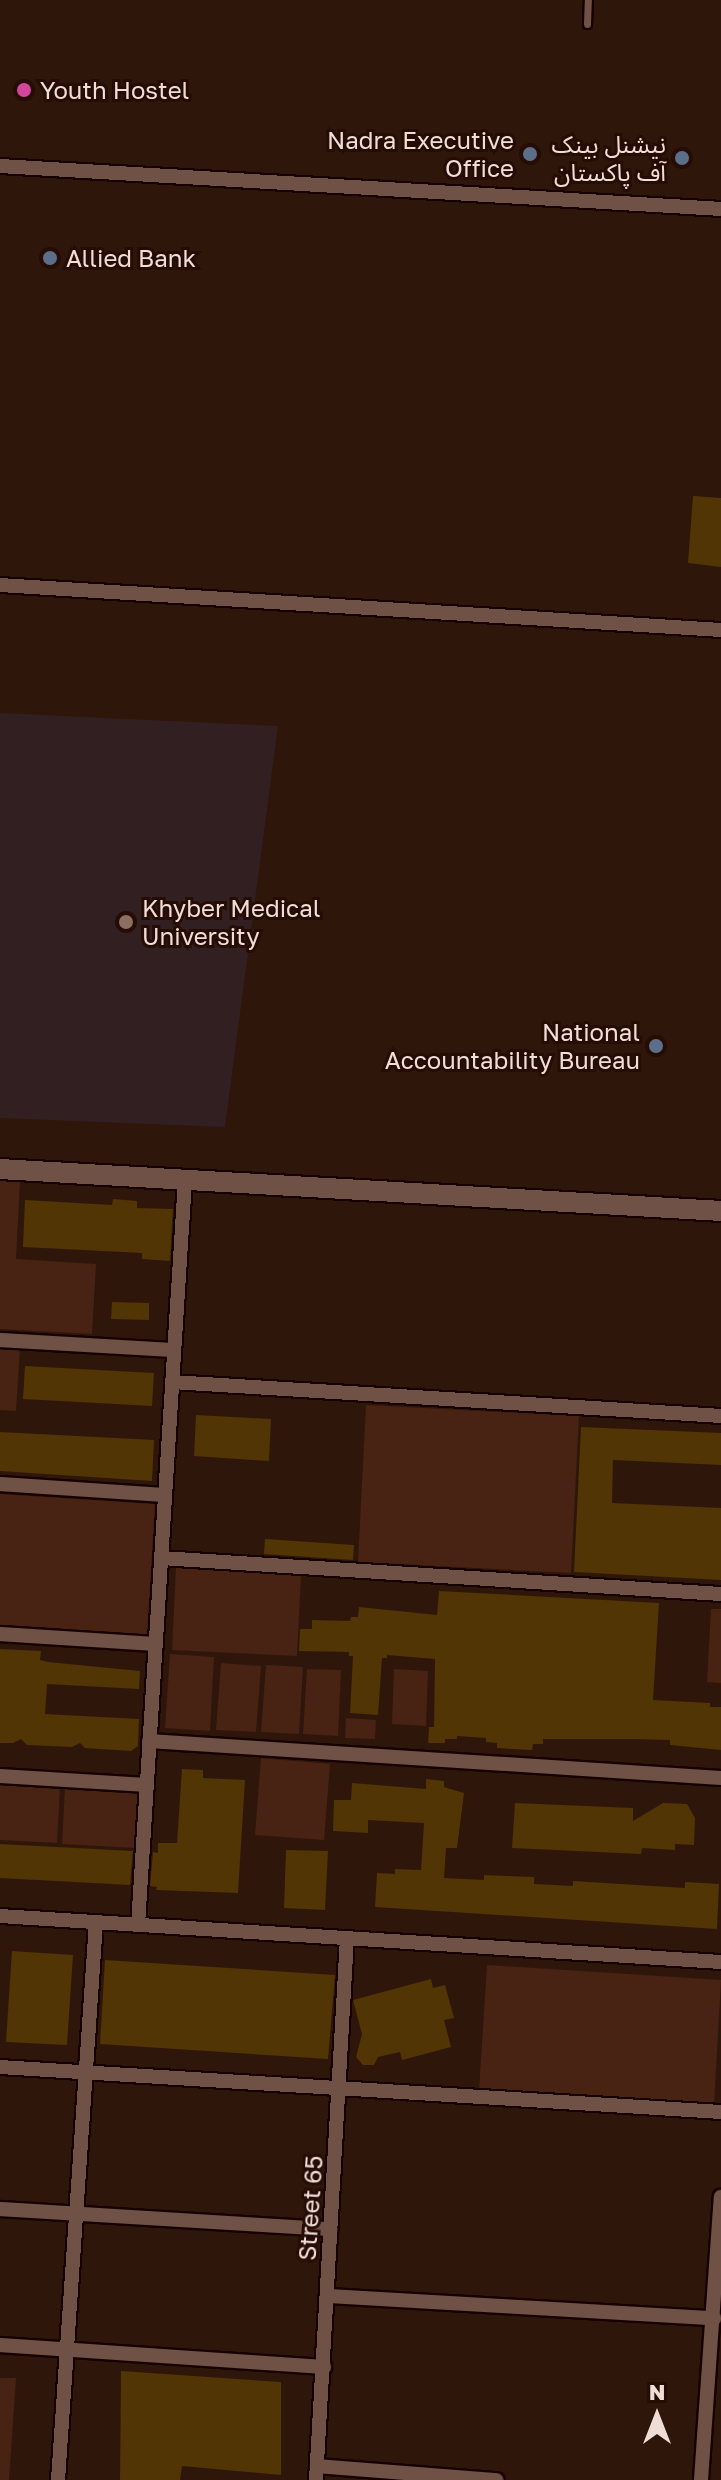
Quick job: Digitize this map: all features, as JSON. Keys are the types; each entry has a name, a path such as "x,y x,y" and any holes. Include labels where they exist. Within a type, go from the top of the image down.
{"street":[{"path":"0,166 721,209"},
{"path":"0,585 721,630"},
{"path":"0,1169 721,1211"},
{"path":"138,1925 185,1180"},
{"path":"0,1340 174,1350"},
{"path":"172,1382 721,1416"},
{"path":"0,1484 165,1495"},
{"path":"161,1558 721,1594"},
{"path":"0,1634 156,1644"},
{"path":"149,1741 721,1778"},
{"path":"0,1776 147,1785"},
{"path":"0,1916 721,1962"},
{"path":"58,2480 96,1922"},
{"name":"Street 65","path":"316,2473 347,1938"},
{"path":"0,2067 721,2112"},
{"path":"701,2480 721,2197"},
{"path":"0,2209 330,2229"},
{"path":"327,2296 714,2318"},
{"path":"0,2345 324,2367"},
{"path":"316,2473 496,2480"}],"lane":[{"path":"587,24 588,0"}],"shaded area":[{"name":"Khyber Medical University","path":"0,713 278,726 225,1127 0,1118"},
{"path":"0,1180 20,1181 16,1259 96,1264 92,1334 0,1329"},
{"path":"0,1347 20,1348 16,1411 0,1410"},
{"path":"366,1405 579,1416 571,1573 358,1562"},
{"path":"0,1494 155,1504 147,1635 0,1626"},
{"path":"176,1568 301,1575 297,1656 172,1650"},
{"path":"711,1609 721,1609 721,1683 707,1682"},
{"path":"170,1654 214,1657 210,1731 165,1728"},
{"path":"221,1663 261,1666 256,1732 216,1730"},
{"path":"266,1665 303,1667 299,1734 261,1732"},
{"path":"307,1669 341,1670 338,1736 303,1734"},
{"path":"394,1669 428,1671 426,1726 392,1724"},
{"path":"346,1718 376,1720 375,1739 345,1738"},
{"path":"261,1758 330,1764 324,1840 255,1835"},
{"path":"0,1784 60,1787 57,1843 0,1840"},
{"path":"65,1788 139,1792 136,1848 62,1844"},
{"path":"487,1965 721,1980 714,2106 479,2091"},
{"path":"0,2378 16,2378 9,2480 0,2480"}],"building":[{"path":"693,496 721,498 721,567 688,563"},
{"path":"113,1199 137,1201 137,1208 173,1209 170,1261 142,1259 142,1253 23,1247 25,1200 112,1205"},
{"path":"112,1302 149,1303 149,1320 111,1319"},
{"path":"25,1366 154,1373 152,1406 23,1399"},
{"path":"196,1415 271,1419 269,1461 194,1456"},
{"path":"581,1427 721,1433 721,1465 613,1460 612,1503 721,1508 721,1580 574,1572"},
{"path":"0,1432 154,1440 152,1481 0,1471"},
{"path":"265,1539 354,1545 353,1560 264,1554"},
{"path":"439,1591 659,1603 653,1700 710,1703 710,1707 721,1707 721,1750 670,1745 670,1740 631,1739 543,1739 543,1744 533,1744 532,1750 497,1748 497,1743 486,1742 486,1738 457,1736 457,1739 445,1739 445,1743 428,1743 429,1727 434,1727 435,1659 387,1655 387,1658 382,1658 378,1715 350,1713 353,1656 349,1656 349,1652 299,1651 300,1629 312,1629 312,1620 350,1621 351,1617 358,1617 359,1607 437,1615"},
{"path":"0,1649 41,1651 40,1660 48,1662 140,1671 139,1689 47,1684 45,1714 139,1719 138,1746 131,1751 85,1748 80,1743 72,1747 27,1745 21,1739 13,1743 0,1743"},
{"path":"182,1769 203,1770 203,1778 245,1780 238,1893 156,1890 157,1887 150,1886 153,1852 158,1853 158,1843 177,1843"},
{"path":"426,1779 444,1781 444,1787 464,1793 457,1848 446,1848 444,1878 484,1880 484,1875 534,1877 534,1884 573,1886 573,1881 685,1888 685,1882 719,1884 717,1929 375,1907 377,1873 395,1874 395,1869 421,1870 424,1823 368,1820 368,1833 333,1831 334,1800 351,1800 352,1783 426,1789"},
{"path":"515,1803 633,1808 633,1821 663,1803 687,1804 695,1818 694,1845 675,1844 675,1850 642,1848 641,1854 512,1848"},
{"path":"0,1844 133,1851 130,1885 0,1878"},
{"path":"286,1850 328,1851 325,1910 284,1908"},
{"path":"12,1951 73,1955 67,2045 6,2042"},
{"path":"105,1960 335,1975 328,2059 100,2044"},
{"path":"431,1979 433,1988 445,1985 454,2018 444,2020 451,2047 402,2060 400,2052 378,2057 374,2065 363,2065 356,2057 362,2034 353,2000"},
{"path":"121,2371 281,2382 281,2475 182,2466 180,2480 120,2480"}],"place":[{"name":"Youth Hostel","path":"24,90"},
{"name":"Nadra Executive Office","path":"530,154"},
{"name":"نیشنل بینک آف پاکستان","path":"682,158"},
{"name":"Allied Bank","path":"50,258"},
{"name":"Khyber Medical University","path":"126,922"},
{"name":"National Accountability Bureau","path":"656,1046"}]}
